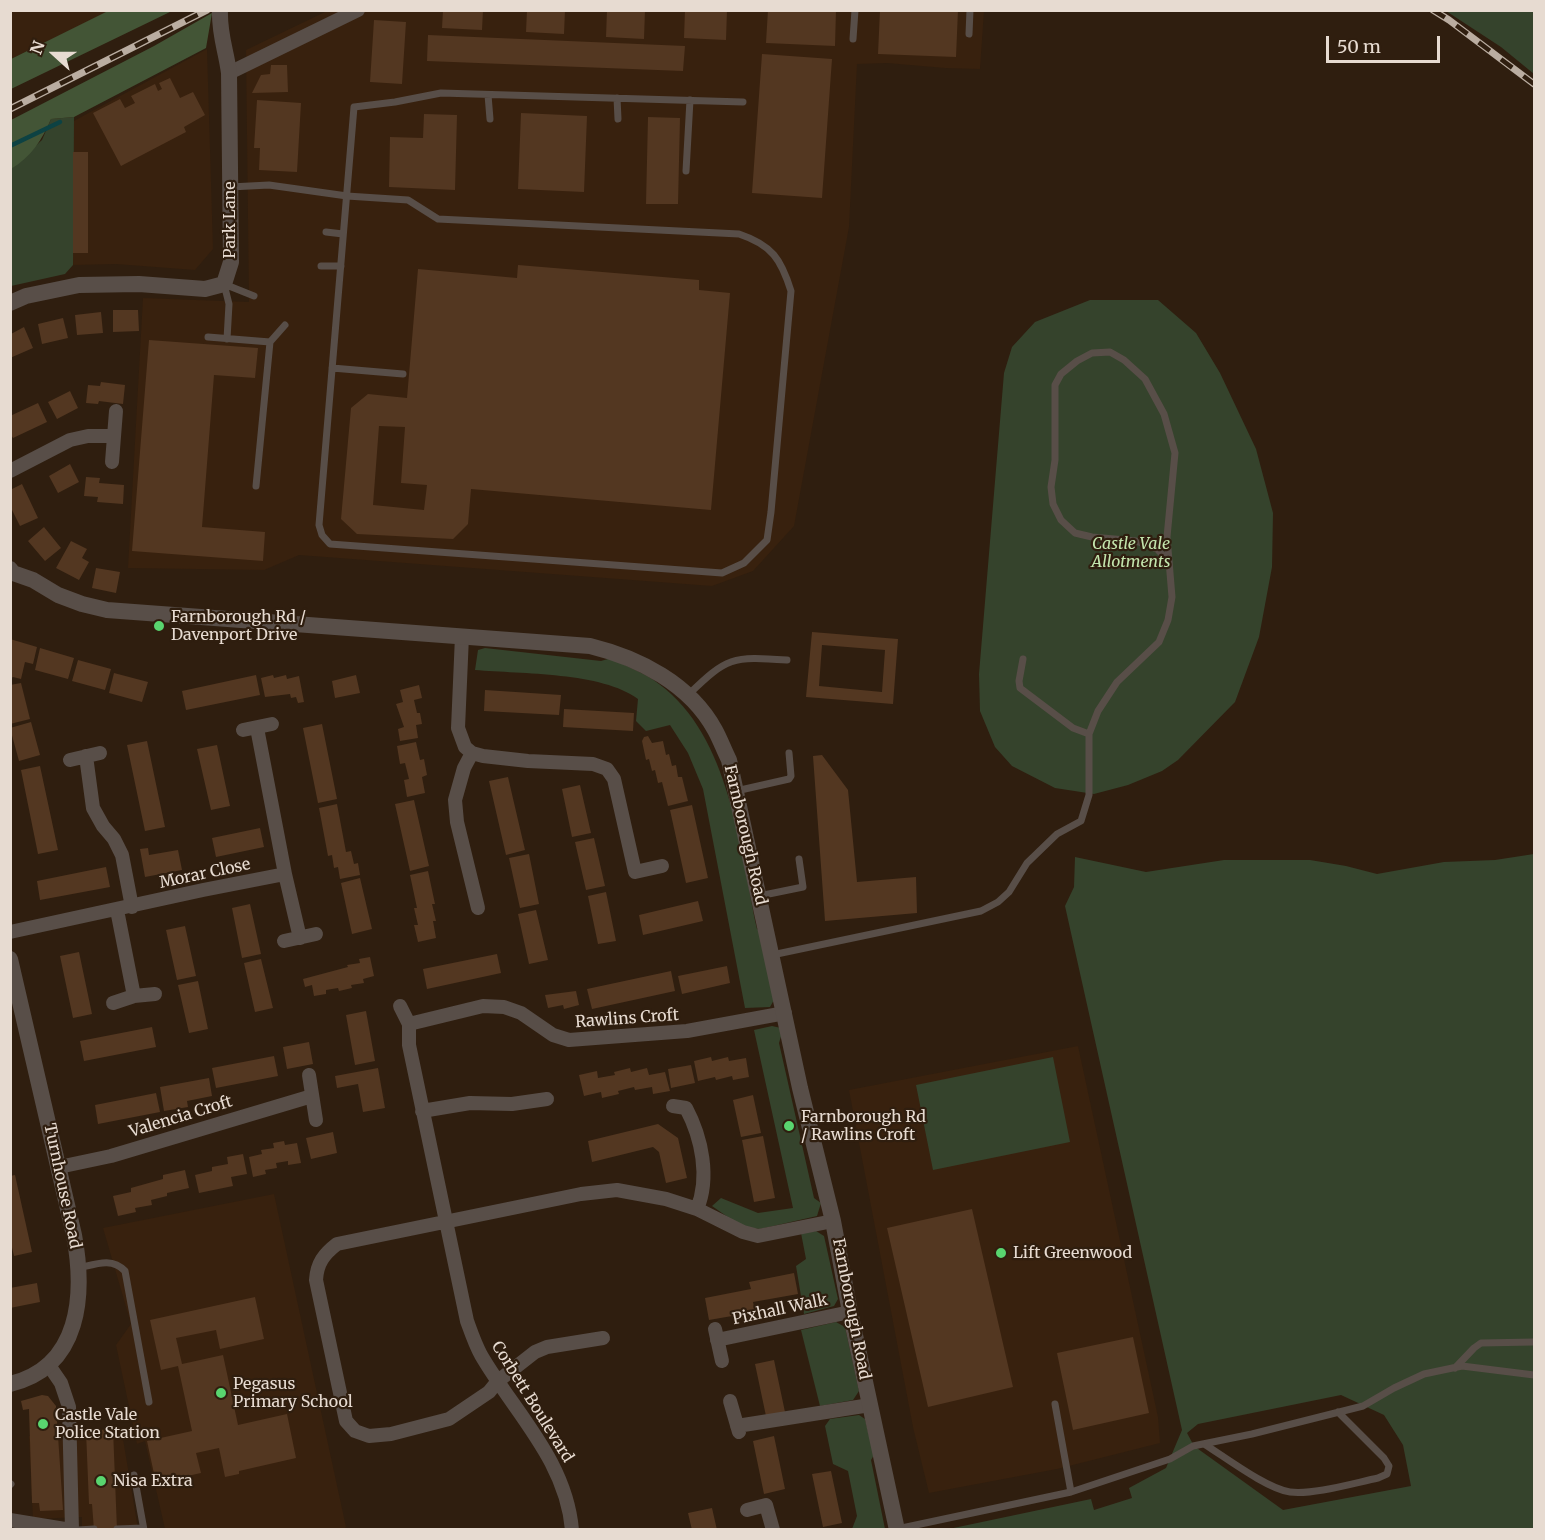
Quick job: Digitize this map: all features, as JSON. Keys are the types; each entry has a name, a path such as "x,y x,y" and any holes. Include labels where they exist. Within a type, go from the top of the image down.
{"street":[{"name":"Park Lane","path":"220,10 219,32 229,73 231,262 224,284"},
{"path":"229,73 358,10"},
{"path":"10,303 26,296 79,285 139,284 205,289 224,284"},
{"path":"112,462 116,411"},
{"path":"10,471 70,440 88,436 114,436"},
{"name":"Farnborough Road","path":"11,572 33,580 58,595 107,610 590,646 617,652 663,676 688,696 714,728 729,760 800,1088 833,1221 850,1312 897,1529"},
{"path":"462,636 458,728 465,747 472,753 483,756 593,764 607,769 614,779 635,872 662,867"},
{"path":"272,724 250,729 300,938"},
{"path":"472,753 464,768 454,800 477,908"},
{"path":"70,760 94,755 93,808 103,826 114,838 122,855 132,907"},
{"name":"Morar Close","path":"10,932 285,874"},
{"path":"117,910 134,996"},
{"path":"284,941 316,934"},
{"name":"Turnhouse Road","path":"10,959 59,1167 79,1268 79,1299 69,1339 48,1364 28,1380 10,1384"},
{"path":"113,1003 134,996 155,994"},
{"path":"400,1006 409,1024"},
{"name":"Rawlins Croft","path":"409,1024 483,1006 504,1007 521,1012 553,1035 569,1040 687,1031 785,1013"},
{"name":"Corbett Boulevard","path":"409,1024 409,1046 467,1321 479,1352 532,1430 556,1471 568,1504 572,1530"},
{"path":"309,1075 316,1120"},
{"name":"Valencia Croft","path":"59,1167 111,1156 312,1096"},
{"path":"422,1111 470,1103 512,1104 547,1100"},
{"path":"673,1106 686,1108 695,1125 705,1178 703,1194 697,1209"},
{"path":"603,1338 547,1347 535,1352 498,1381 489,1392 449,1419 391,1434 369,1436 355,1431 346,1422 316,1280 317,1267 325,1253 337,1244 581,1194 599,1196 617,1190 641,1193 697,1209 743,1232 758,1236 833,1221"},
{"name":"Pixhall Walk","path":"722,1361 716,1334 850,1312"},
{"path":"10,1520 71,1530 69,1407 60,1383 48,1364"},
{"path":"730,1401 738,1429 870,1405"},
{"path":"747,1510 766,1505 773,1530"}],"lane":[{"path":"854,39 855,10"},
{"path":"969,34 970,10"},
{"path":"230,187 269,185 347,196 408,200 438,219 740,234 760,241 784,266 791,291 767,540 744,563 722,573 330,544 322,536 319,525 344,234 347,196 354,107 441,93 743,102"},
{"path":"488,95 489,119"},
{"path":"617,98 618,120"},
{"path":"686,171 690,100"},
{"path":"326,232 344,234"},
{"path":"321,266 341,267"},
{"path":"224,284 254,296"},
{"path":"224,284 229,304 227,339"},
{"path":"256,486 270,342 285,325"},
{"path":"208,337 270,342"},
{"path":"772,955 981,910 998,903 1009,892 1027,863 1057,834 1081,821 1089,795 1089,734 1098,711 1117,682 1159,642 1168,620 1172,597 1167,537 1175,453 1164,414 1145,379 1124,360 1110,352 1092,353 1061,374 1055,385 1055,460 1051,487 1053,504 1061,520 1075,533 1136,541 1157,549 1168,561"},
{"path":"332,369 403,374"},
{"path":"688,696 711,672 730,661 754,657 787,660"},
{"path":"1023,659 1020,688 1073,728 1089,734"},
{"path":"736,791 789,779 791,776 789,753"},
{"path":"759,896 803,887 799,859"},
{"path":"79,1268 110,1262 119,1264 125,1271 149,1402"},
{"path":"1455,1368 1481,1343 1534,1342"},
{"path":"897,1529 1071,1491 1170,1459 1193,1446 1363,1406 1424,1374 1462,1366 1534,1375"},
{"path":"1055,1404 1071,1491"},
{"path":"1204,1444 1287,1492 1301,1492 1378,1478 1387,1474 1389,1466 1384,1458 1338,1412"},
{"path":"117,1529 143,1528 134,1475"},
{"path":"78,1530 94,1529"}],"shaded area":[{"path":"11,11 110,11 11,59"},
{"path":"327,11 984,11 980,69 887,63 857,64 849,227 794,526 753,571 712,586 299,555 264,570 128,568 143,298 249,302 246,50"},
{"path":"207,49 213,249 195,270 116,264 73,265 72,122"},
{"name":"Lift Greenwood","path":"1078,1046 1158,1417 1160,1443 1057,1469 929,1493 913,1427 849,1090"},
{"name":"Pegasus Primary School","path":"274,1194 346,1527 344,1529 165,1529 145,1441 137,1444 116,1345 131,1324 103,1228"},
{"path":"121,1427 138,1529 82,1529 82,1517 33,1519 29,1436"}],"green space":[{"path":"110,10 172,11 11,89 11,59"},
{"path":"1446,11 1534,11 1534,74 1501,47"},
{"path":"212,13 206,48 74,117 51,119 35,147 11,169 11,120 154,46"},
{"path":"74,117 73,265 65,274 11,286 11,169 42,140 51,119"},
{"name":"Castle Vale Allotments","path":"1090,300 1158,300 1196,333 1220,373 1256,449 1273,513 1272,567 1259,637 1235,702 1178,760 1162,771 1128,785 1094,794 1055,788 1012,766 995,747 980,711 979,674 1004,373 1012,347 1035,322"},
{"path":"485,648 601,661 611,658 654,680 683,706 702,733 717,763 728,796 757,929 762,932 775,998 770,1007 745,1008 703,789 688,753 670,725 646,731 636,721 638,699 623,690 604,684 561,676 475,670 478,650"},
{"path":"1534,854 1534,1529 944,1530 1091,1499 1094,1510 1132,1498 1129,1488 1166,1468 1182,1430 1065,906 1074,887 1075,857 1146,872 1224,860 1310,860 1377,874 1444,862 1495,860","holes":["1341,1395 1384,1415 1403,1445 1411,1486 1283,1510 1194,1446 1187,1433 1198,1424"]},
{"path":"772,1026 781,1028 779,1043 814,1198 821,1203 817,1216 760,1229 742,1227 712,1206 721,1198 758,1213 793,1208 754,1030"},
{"path":"1053,1057 1070,1142 933,1170 916,1085"},
{"path":"816,1231 824,1236 838,1299 834,1306 804,1314 796,1266 806,1259 801,1233"},
{"path":"836,1322 845,1327 859,1391 853,1400 820,1406 801,1330"},
{"path":"859,1415 865,1419 874,1455 871,1460 885,1529 852,1529 857,1516 848,1471 833,1464 825,1426 830,1419"}],"building":[{"path":"443,10 483,10 482,30 442,28"},
{"path":"527,10 565,10 564,34 526,32"},
{"path":"607,10 645,10 644,39 606,37"},
{"path":"685,10 727,10 726,40 684,38"},
{"path":"768,10 836,10 835,46 766,43"},
{"path":"880,10 958,10 956,57 878,54"},
{"path":"374,20 406,22 402,84 370,82"},
{"path":"428,35 685,46 683,71 427,61"},
{"path":"762,54 832,59 822,198 752,193"},
{"path":"271,65 287,65 288,92 252,93 261,75 270,74"},
{"path":"170,78 180,98 193,92 205,115 184,127 186,132 121,166 93,113 120,99 125,108 135,103 131,96 155,84 158,91 162,89 159,83"},
{"path":"257,100 301,103 297,172 259,170 260,148 254,148"},
{"path":"521,113 587,116 584,192 518,189"},
{"path":"424,114 457,115 455,190 389,187 390,137 423,138"},
{"path":"648,117 680,118 678,204 646,204"},
{"path":"73,152 88,152 88,253 73,253"},
{"path":"518,265 699,280 699,290 730,293 711,510 471,489 468,524 453,539 357,534 341,519 351,408 368,394 407,398 418,269 517,278","holes":["379,426 405,427 401,483 427,485 424,510 373,505"]},
{"path":"113,310 138,310 139,331 113,332"},
{"path":"101,312 103,333 77,335 75,315"},
{"path":"63,318 68,338 42,344 38,324"},
{"path":"24,327 33,348 10,358 11,334"},
{"path":"149,340 258,348 255,378 214,375 202,527 265,532 263,561 132,551"},
{"path":"101,382 125,385 123,404 99,401 98,404 86,403 88,385 100,386"},
{"path":"70,391 78,408 57,419 48,402"},
{"path":"38,403 47,422 13,438 10,433 10,416"},
{"path":"70,464 79,482 58,493 49,476"},
{"path":"86,477 100,478 99,483 124,485 123,504 97,502 98,497 84,496"},
{"path":"22,484 38,518 20,526 10,506 10,490"},
{"path":"44,527 61,548 45,561 28,541"},
{"path":"71,541 87,549 82,558 89,562 79,580 56,568"},
{"path":"96,568 120,572 116,593 92,588"},
{"path":"812,632 898,639 893,704 806,697","holes":["822,645 885,650 882,692 819,686"]},
{"path":"10,639 37,647 33,664 25,662 21,679 13,677 10,679"},
{"path":"40,648 74,658 68,679 35,670"},
{"path":"78,660 111,669 105,690 72,681"},
{"path":"114,673 148,682 142,702 109,693"},
{"path":"256,675 260,695 186,710 182,691"},
{"path":"273,675 274,678 286,675 287,679 299,676 304,702 298,703 296,697 291,698 290,694 265,697 261,678"},
{"path":"356,675 360,693 335,698 332,681"},
{"path":"21,683 30,719 10,724 10,685"},
{"path":"419,685 422,698 414,700 422,724 416,725 418,738 400,741 398,729 404,727 396,704 403,702 400,690"},
{"path":"485,690 561,695 559,715 484,711"},
{"path":"564,709 634,713 633,731 563,727"},
{"path":"31,722 40,755 19,761 10,728"},
{"path":"322,724 337,799 318,803 303,728"},
{"path":"648,736 652,743 663,741 666,755 669,754 672,766 676,765 678,777 682,777 688,801 668,806 662,782 658,783 655,770 652,771 649,759 646,760 642,741"},
{"path":"147,741 165,827 145,831 127,745"},
{"path":"416,742 420,760 424,759 427,775 422,777 425,793 407,797 404,780 409,779 405,763 400,764 397,746"},
{"path":"217,745 230,806 211,810 197,749"},
{"path":"822,755 848,790 857,882 916,877 917,913 825,921 813,756"},
{"path":"40,766 58,850 38,854 21,770"},
{"path":"508,777 525,850 506,855 489,781"},
{"path":"580,785 591,833 572,837 562,789"},
{"path":"414,800 429,866 410,871 395,804"},
{"path":"337,804 346,852 351,851 354,864 358,863 360,875 340,879 338,867 334,868 332,855 328,856 319,808"},
{"path":"692,805 708,878 686,883 670,810"},
{"path":"260,828 264,847 216,857 212,838"},
{"path":"594,838 605,886 586,890 575,842"},
{"path":"148,848 149,855 178,850 182,870 145,877 140,849"},
{"path":"529,854 539,904 520,908 509,858"},
{"path":"106,867 110,887 40,900 37,881"},
{"path":"428,871 435,904 432,904 436,921 433,921 436,938 418,942 414,925 418,925 414,908 417,908 410,875"},
{"path":"360,878 372,929 352,934 341,883"},
{"path":"606,892 616,941 598,944 588,896"},
{"path":"698,901 703,921 643,935 639,915"},
{"path":"250,904 261,954 242,958 232,908"},
{"path":"536,910 548,960 529,964 518,914"},
{"path":"185,926 196,976 177,980 166,930"},
{"path":"79,952 92,1014 73,1018 60,956"},
{"path":"497,954 501,973 427,989 423,969"},
{"path":"370,957 374,976 363,979 364,983 351,985 352,988 339,991 338,988 326,990 326,994 314,996 312,985 305,987 303,979 348,967 347,965 360,963 359,959"},
{"path":"261,959 273,1008 255,1012 244,963"},
{"path":"727,966 730,983 682,994 678,976"},
{"path":"671,971 675,991 592,1009 587,989"},
{"path":"198,981 208,1029 189,1033 178,985"},
{"path":"576,991 579,1005 564,1009 563,1005 548,1008 545,995"},
{"path":"366,1011 375,1061 355,1065 346,1015"},
{"path":"152,1027 156,1047 84,1061 80,1041"},
{"path":"309,1042 313,1064 287,1069 283,1047"},
{"path":"274,1056 278,1076 216,1088 212,1068"},
{"path":"711,1057 712,1061 728,1057 729,1061 746,1058 749,1077 733,1080 732,1076 716,1080 715,1077 698,1081 694,1061"},
{"path":"691,1065 695,1083 671,1088 668,1069"},
{"path":"378,1068 385,1108 363,1112 358,1084 337,1088 335,1076"},
{"path":"630,1068 631,1072 647,1068 649,1075 665,1072 670,1091 653,1094 652,1087 635,1090 634,1087 602,1098 601,1092 584,1096 579,1075 597,1071 598,1078 615,1075 614,1072"},
{"path":"209,1078 212,1096 187,1101 188,1107 164,1111 160,1087"},
{"path":"156,1093 160,1112 98,1124 95,1105"},
{"path":"753,1095 761,1133 741,1137 733,1100"},
{"path":"658,1124 678,1138 687,1178 666,1183 659,1152 653,1147 592,1162 588,1141"},
{"path":"333,1132 337,1153 311,1159 306,1138"},
{"path":"763,1136 775,1198 754,1202 742,1140"},
{"path":"284,1141 285,1145 297,1143 301,1163 288,1165 288,1161 276,1163 277,1168 265,1170 266,1174 253,1177 249,1157 262,1154 261,1150 274,1148 273,1143"},
{"path":"243,1154 247,1174 231,1177 233,1186 199,1193 195,1175 212,1171 212,1167 228,1164 227,1157"},
{"path":"185,1170 189,1188 167,1193 167,1196 151,1200 152,1205 135,1208 136,1212 118,1216 113,1196 131,1192 131,1188 163,1179 163,1175"},
{"path":"15,1175 32,1252 14,1256 10,1239 10,1176"},
{"path":"972,1209 1013,1387 928,1407 887,1228"},
{"path":"794,1273 798,1294 753,1302 755,1312 709,1320 705,1298 751,1289 749,1282"},
{"path":"37,1283 40,1302 10,1308 10,1288"},
{"path":"255,1297 264,1339 220,1349 216,1330 176,1338 182,1364 223,1355 238,1425 287,1414 296,1458 239,1471 239,1474 225,1477 219,1448 196,1453 201,1473 156,1483 147,1441 192,1431 178,1366 161,1370 150,1320"},
{"path":"1133,1337 1149,1413 1073,1430 1057,1353"},
{"path":"774,1360 785,1412 766,1416 755,1364"},
{"path":"42,1395 48,1396 56,1406 63,1510 40,1511 39,1503 32,1503 29,1409 23,1410 21,1401"},
{"name":"Nisa Extra","path":"113,1429 117,1530 94,1530 92,1504 89,1504 86,1431"},
{"path":"774,1436 785,1489 764,1494 753,1441"},
{"path":"831,1471 842,1523 823,1527 812,1474"},
{"path":"712,1508 717,1530 692,1530 688,1513"}],"waterway":[{"path":"10,146 60,122"}],"railway":[{"path":"10,109 207,10"},
{"path":"1433,10 1534,84"}],"place":[{"name":"Farnborough Rd / Davenport Drive","path":"159,626"},
{"name":"Farnborough Rd / Rawlins Croft","path":"789,1126"},
{"name":"Lift Greenwood","path":"1001,1253"},
{"name":"Pegasus Primary School","path":"221,1393"},
{"name":"Castle Vale Police Station","path":"43,1424"},
{"name":"Nisa Extra","path":"101,1481"}]}
